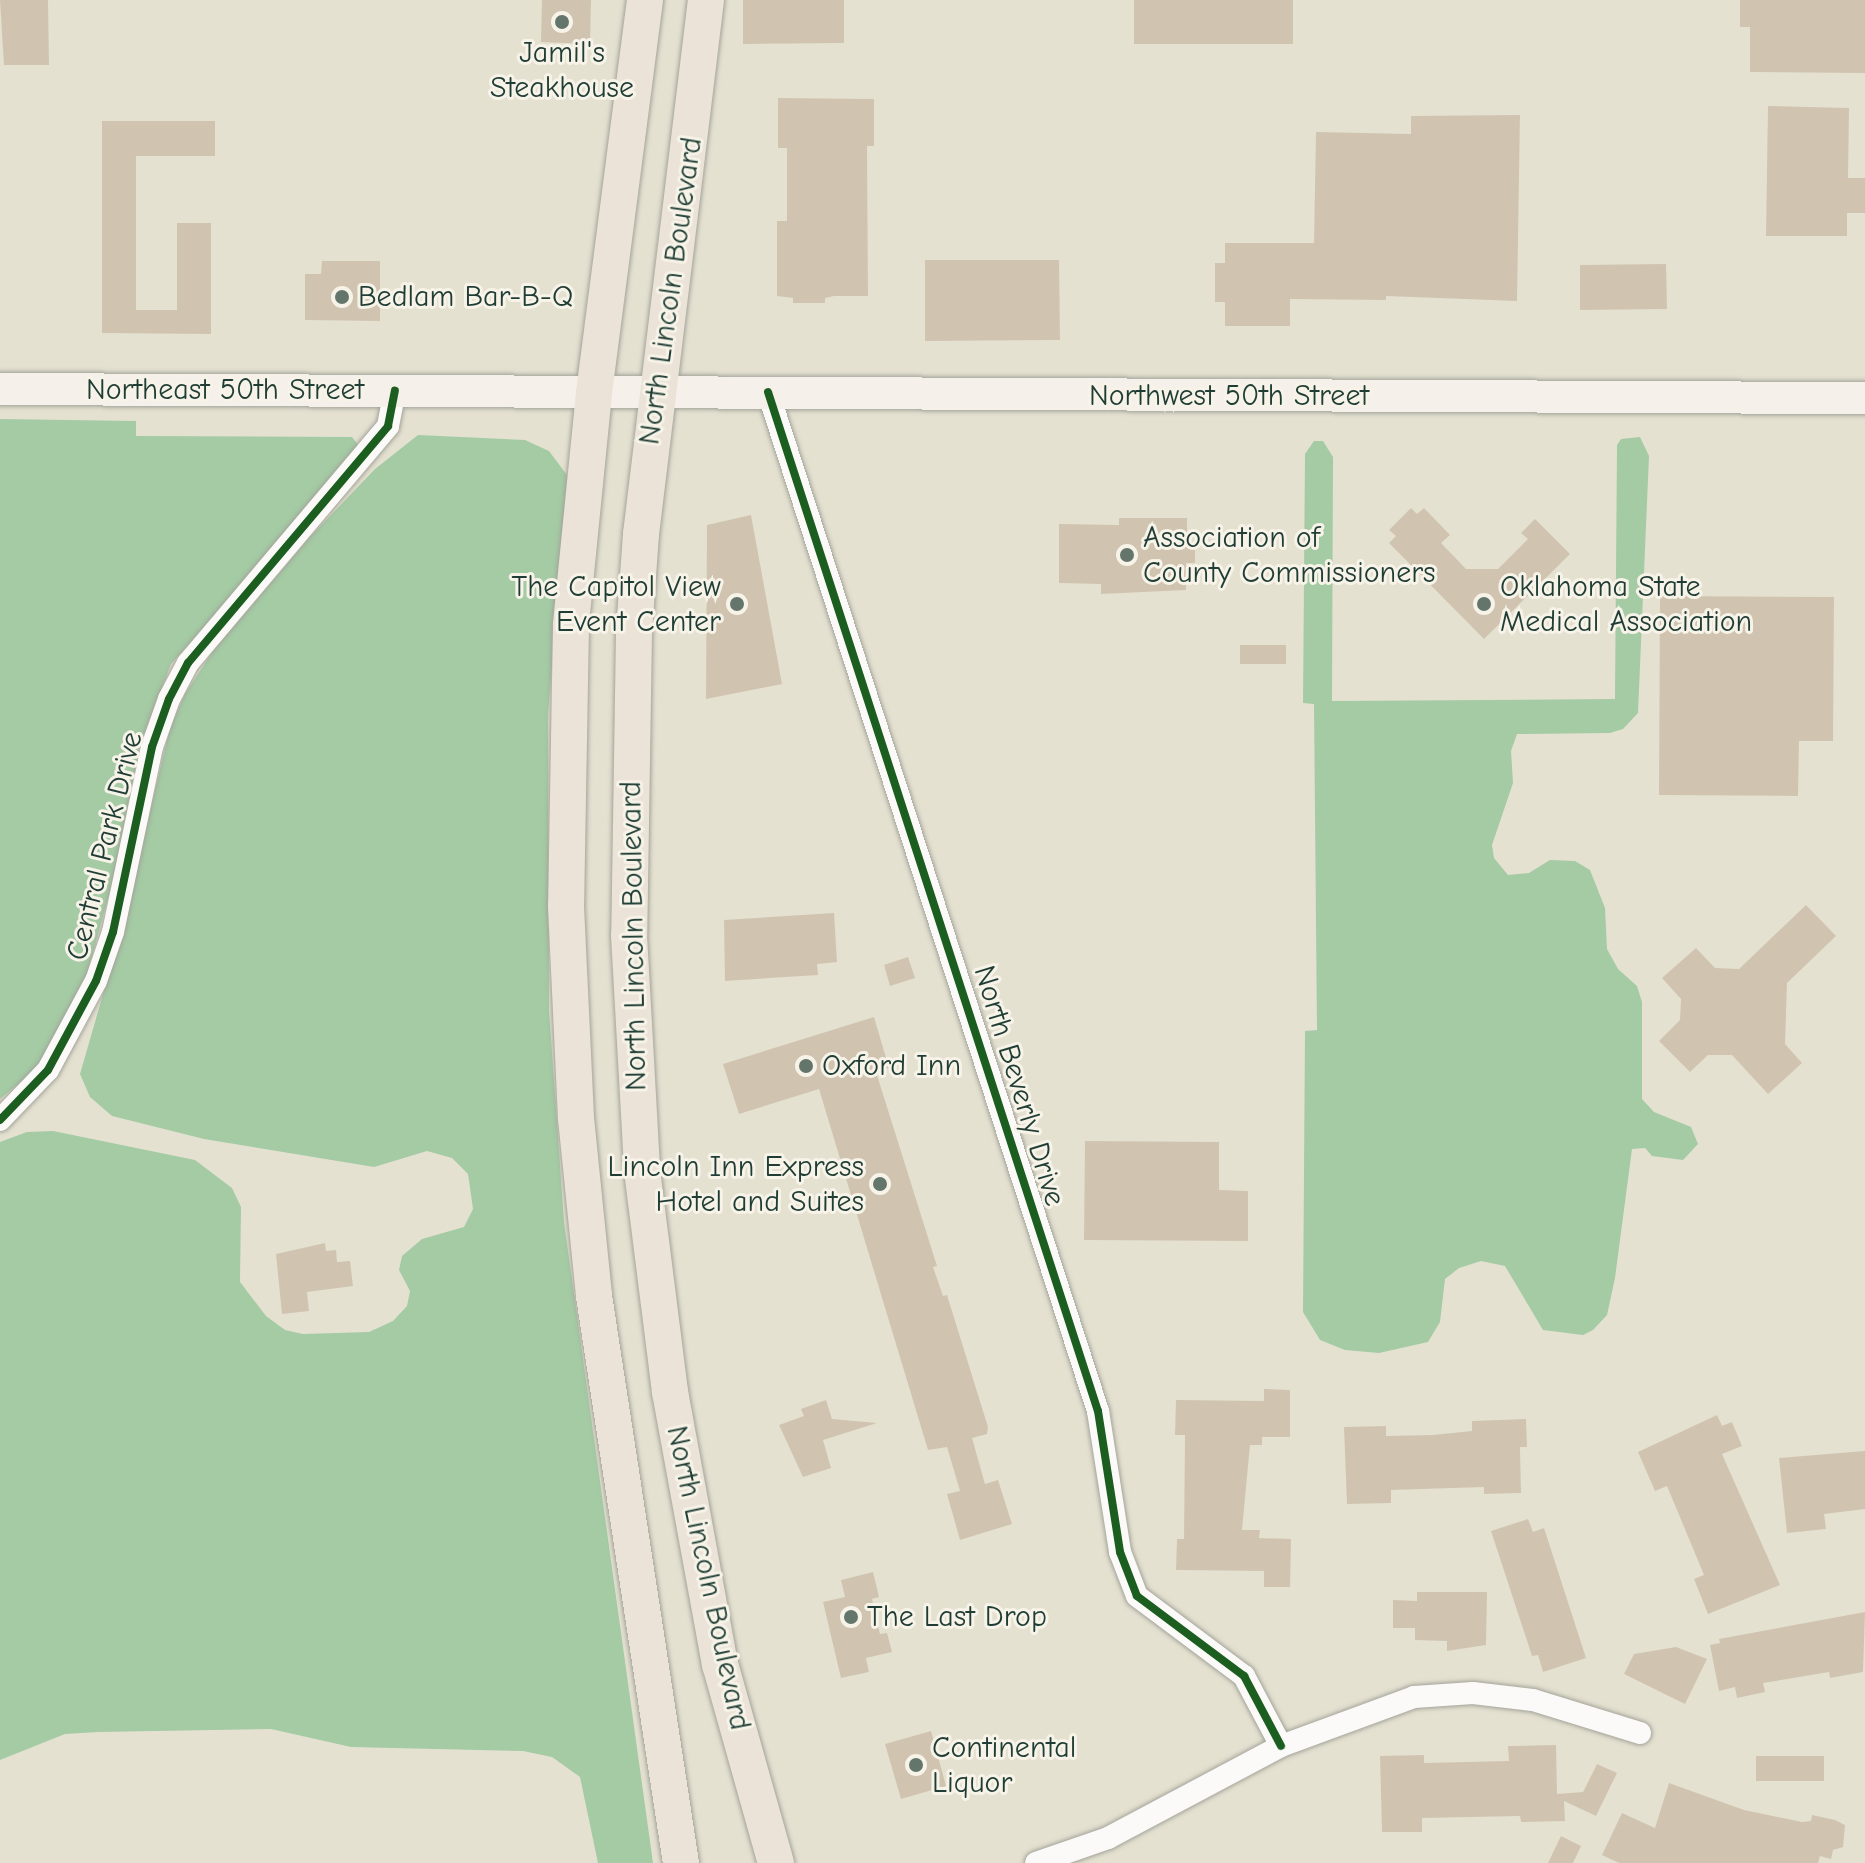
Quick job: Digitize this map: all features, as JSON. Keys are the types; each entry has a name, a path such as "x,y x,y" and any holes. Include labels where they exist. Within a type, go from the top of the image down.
{"main road":[{"name":"North Lincoln Boulevard","path":"645,0 594,393 571,625 570,1017 594,1296 681,1863"},
{"name":"North Lincoln Boulevard","path":"706,0 655,393 634,632 629,899 634,1078 652,1264 697,1546 720,1664 776,1863"},
{"name":"Northeast 50th Street","path":"0,389 594,393"},
{"name":"Northwest 50th Street","path":"594,393 1865,398"}],"street":[{"name":"Central Park Drive","path":"0,1120 48,1070 96,981 113,932 152,747 188,663 361,462 388,426 395,391"},
{"name":"North Beverly Drive","path":"768,392 1098,1411 1120,1552 1137,1596 1244,1676 1281,1746"},
{"path":"1036,1863 1108,1838 1281,1746 1414,1697 1473,1693 1533,1700 1640,1733"}],"green space":[{"path":"0,419 136,421 136,436 352,437 362,450 171,664 139,748 117,865 87,974 39,1067 0,1099"},
{"path":"418,435 525,440 549,451 567,475 548,715 549,1010 564,1222 653,1863 598,1863 580,1777 552,1757 523,1751 351,1747 271,1729 65,1734 0,1760 0,1142 27,1132 53,1131 195,1160 232,1188 241,1207 240,1282 266,1316 285,1330 303,1334 369,1332 393,1321 407,1306 410,1291 399,1270 402,1256 422,1239 464,1227 473,1209 468,1174 452,1158 427,1151 374,1167 204,1139 112,1116 90,1097 80,1074 123,925 170,728 185,694 213,651 309,538 375,469"},
{"path":"1640,437 1649,456 1638,713 1623,729 1610,733 1517,734 1511,751 1513,783 1492,845 1494,858 1508,875 1529,873 1550,860 1575,861 1590,870 1605,908 1607,949 1618,969 1637,986 1642,1002 1642,1099 1654,1112 1691,1127 1698,1144 1683,1160 1652,1156 1645,1148 1632,1149 1615,1278 1607,1315 1593,1330 1583,1335 1543,1330 1505,1266 1481,1261 1459,1268 1445,1279 1440,1322 1428,1342 1379,1353 1345,1350 1320,1340 1303,1312 1305,1031 1317,1030 1314,704 1303,703 1305,454 1314,441 1323,441 1333,457 1332,701 1615,699 1617,445 1621,439"}],"building":[{"path":"0,0 48,0 49,65 4,65"},
{"name":"Jamil's Steakhouse","path":"542,0 591,0 590,44 541,42"},
{"path":"743,0 844,0 844,43 743,44"},
{"path":"1134,0 1293,0 1293,44 1134,44"},
{"path":"1740,0 1865,0 1865,73 1750,72 1750,27 1740,27"},
{"path":"778,98 874,99 874,146 867,146 868,296 834,296 825,298 825,303 793,303 793,298 777,296 777,221 787,221 787,148 778,148"},
{"path":"1768,106 1849,108 1848,178 1865,178 1865,213 1847,213 1847,236 1766,236"},
{"path":"1520,115 1517,301 1386,296 1386,300 1290,299 1290,326 1225,326 1225,302 1215,302 1215,263 1225,263 1225,243 1314,243 1316,132 1411,134 1411,116"},
{"path":"102,121 215,121 215,156 136,156 136,310 177,310 177,223 211,223 211,334 102,333"},
{"path":"925,260 1059,260 1060,340 925,341"},
{"name":"Bedlam Bar-B-Q","path":"322,261 380,261 380,321 305,320 305,274 321,274"},
{"path":"1666,264 1667,309 1580,310 1580,265"},
{"name":"Oklahoma State Medical Association","path":"1411,508 1417,514 1424,508 1450,535 1441,543 1466,569 1498,569 1528,539 1521,533 1535,519 1570,554 1484,639 1389,543 1396,536 1389,530"},
{"name":"The Capitol View Event Center","path":"751,515 782,684 706,699 707,525"},
{"name":"Association of County Commissioners","path":"1119,518 1187,518 1187,547 1195,547 1195,563 1186,563 1186,590 1101,594 1101,584 1059,583 1059,524 1119,525"},
{"path":"1660,596 1834,597 1833,741 1799,741 1798,796 1659,795"},
{"path":"1240,645 1286,645 1286,664 1240,664"},
{"path":"1806,905 1836,936 1787,983 1785,1044 1802,1063 1768,1094 1732,1055 1708,1055 1690,1072 1659,1041 1680,1020 1681,999 1662,978 1696,948 1715,968 1739,969"},
{"path":"834,913 837,962 817,964 818,975 725,981 724,920"},
{"path":"908,957 915,978 890,986 884,965"},
{"name":"Lincoln Inn Express Hotel and Suites","path":"874,1017 889,1068 876,1072 937,1266 933,1267 943,1296 947,1295 988,1427 987,1434 972,1438 985,1484 998,1480 1012,1524 960,1540 947,1494 960,1491 947,1447 928,1450 819,1089 739,1114 723,1064"},
{"path":"1085,1141 1219,1142 1219,1190 1248,1191 1248,1241 1084,1240"},
{"path":"325,1243 326,1251 336,1250 337,1262 350,1261 353,1286 307,1292 309,1311 282,1314 276,1254"},
{"path":"1264,1389 1290,1390 1290,1437 1262,1437 1262,1445 1250,1445 1242,1530 1260,1530 1259,1538 1291,1539 1290,1587 1264,1587 1264,1571 1176,1570 1177,1539 1184,1539 1185,1435 1175,1435 1176,1400 1264,1401"},
{"path":"826,1400 832,1419 877,1423 823,1440 831,1468 803,1477 779,1425 804,1416 801,1409"},
{"path":"1717,1415 1722,1426 1732,1422 1742,1446 1722,1454 1780,1585 1708,1614 1694,1579 1704,1575 1667,1486 1655,1491 1638,1452"},
{"path":"1526,1419 1527,1447 1520,1447 1521,1493 1484,1494 1484,1487 1391,1490 1391,1503 1347,1504 1344,1427 1386,1426 1386,1436 1433,1435 1472,1431 1472,1421"},
{"path":"1865,1451 1865,1509 1824,1514 1826,1529 1787,1533 1779,1458"},
{"path":"1528,1519 1533,1532 1544,1528 1586,1658 1543,1672 1538,1655 1532,1656 1491,1531"},
{"name":"The Last Drop","path":"873,1572 879,1597 872,1599 880,1634 887,1633 892,1652 866,1658 869,1672 841,1678 823,1602 845,1597 841,1580"},
{"path":"1417,1592 1487,1592 1486,1645 1447,1651 1447,1641 1415,1640 1415,1628 1393,1628 1393,1600 1417,1601"},
{"path":"1865,1612 1863,1672 1830,1678 1829,1672 1763,1683 1765,1692 1737,1698 1735,1687 1719,1691 1710,1645 1720,1643 1719,1639"},
{"path":"1676,1647 1707,1659 1685,1704 1624,1674 1634,1654"},
{"name":"Continental Liquor","path":"931,1731 946,1786 901,1799 885,1744"},
{"path":"1556,1745 1557,1794 1583,1792 1597,1764 1617,1773 1596,1816 1564,1801 1565,1821 1521,1822 1520,1816 1422,1818 1422,1832 1382,1832 1380,1756 1424,1755 1424,1763 1509,1761 1508,1746"},
{"path":"1756,1756 1824,1756 1824,1781 1756,1781"},
{"path":"1669,1783 1744,1810 1802,1822 1811,1821 1812,1815 1835,1820 1845,1825 1843,1847 1833,1850 1831,1859 1820,1856 1818,1863 1619,1863 1602,1855 1622,1813 1655,1828"},
{"path":"1561,1836 1581,1846 1573,1863 1548,1863"}],"cycle path":[{"path":"0,1120 48,1070 96,981 113,932 152,747 169,699 188,663 388,426 395,391"},
{"path":"768,392 1098,1411 1120,1552 1137,1596 1244,1676 1281,1746"}],"place":[{"name":"Jamil's Steakhouse","path":"562,22"},
{"name":"Bedlam Bar-B-Q","path":"342,297"},
{"name":"Association of County Commissioners","path":"1127,555"},
{"name":"The Capitol View Event Center","path":"737,604"},
{"name":"Oklahoma State Medical Association","path":"1484,604"},
{"name":"Oxford Inn","path":"806,1066"},
{"name":"Lincoln Inn Express Hotel and Suites","path":"880,1184"},
{"name":"The Last Drop","path":"851,1617"},
{"name":"Continental Liquor","path":"916,1765"}]}
